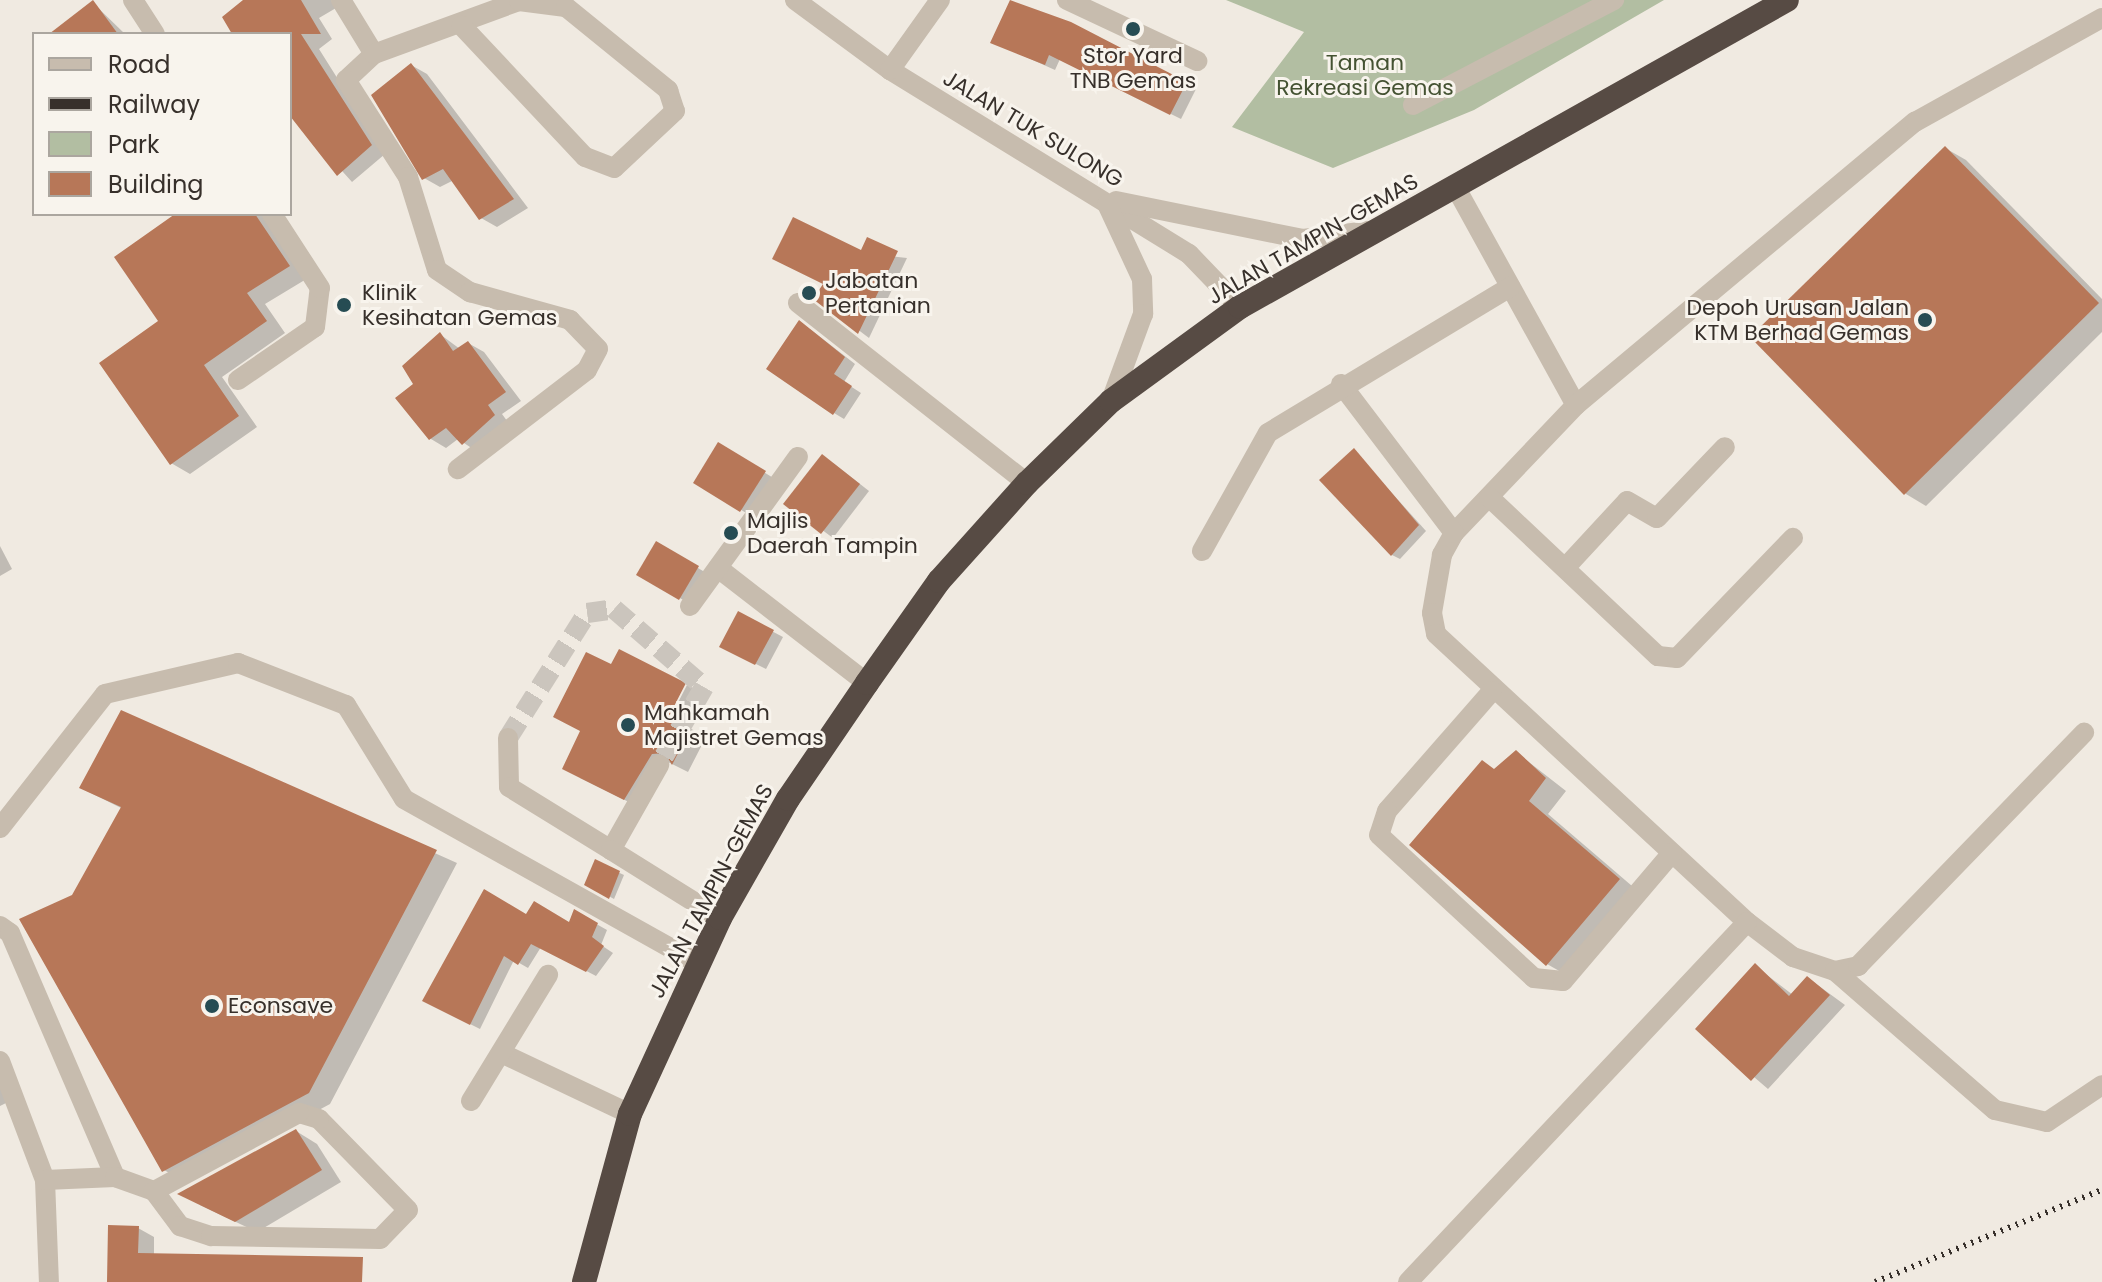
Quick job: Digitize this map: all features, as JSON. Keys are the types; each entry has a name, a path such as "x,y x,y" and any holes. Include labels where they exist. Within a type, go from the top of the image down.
{"highway":[{"name":"JALAN TAMPIN-GEMAS","path":"584,1282 630,1114 720,918 788,799 867,683 939,581 1027,483 1111,401 1240,307 1787,0"}],"street":[{"path":"133,0 154,32"},
{"path":"341,0 374,54"},
{"name":"JALAN TUK SULONG","path":"795,0 890,70 1189,254 1240,307"},
{"path":"890,70 940,0"},
{"path":"1067,0 1197,61"},
{"path":"1413,105 1614,0"},
{"path":"458,469 587,370 598,349 570,320 470,292 437,270 408,177 346,80 374,54 462,26 519,1 566,7 668,90 675,111 614,168 585,157 462,26"},
{"path":"2102,18 1915,122 1576,405 1454,533 1442,555 1432,613 1436,634 1492,691 1747,922 1793,957 1835,971 1995,1110 2047,1122 2102,1085"},
{"path":"1456,188 1576,405"},
{"path":"1104,199 1293,237 1378,229"},
{"path":"1104,199 1137,256 1142,279 1143,314 1111,401"},
{"path":"238,380 315,327 320,288 273,216"},
{"path":"1202,551 1268,433 1341,384 1510,287"},
{"path":"798,303 1027,483"},
{"path":"1341,384 1454,533"},
{"path":"1565,568 1627,501 1657,518 1725,447"},
{"path":"690,606 798,457"},
{"path":"1489,497 1658,656 1677,658 1793,538"},
{"path":"718,568 867,683"},
{"path":"0,828 105,694 238,663 346,705 404,799 697,963"},
{"path":"1492,691 1387,811 1379,835 1534,978 1563,981 1672,853"},
{"path":"1835,971 1858,966 2084,733"},
{"path":"508,738 509,787 720,918"},
{"path":"611,850 659,765"},
{"path":"1408,1282 1747,922"},
{"path":"0,926 10,933 115,1177"},
{"path":"471,1101 548,975"},
{"path":"501,1053 630,1114"},
{"path":"0,1061 45,1180 49,1282"},
{"path":"45,1180 115,1177 154,1191 180,1226 211,1236 380,1239 408,1210 319,1119 299,1113 154,1191"}],"green space":[{"name":"Taman Rekreasi Gemas","path":"1226,0 1664,0 1474,110 1333,168 1232,127 1304,32"}],"building":[{"path":"93,0 117,32 52,32"},
{"path":"243,0 301,0 321,34 301,34 372,145 337,176 292,119 292,32 231,32 222,17"},
{"path":"1010,0 1071,22 1187,82 1170,115 1049,55 1045,65 990,43"},
{"path":"411,63 514,199 479,220 443,169 422,180 371,95"},
{"name":"Depoh Urusan Jalan KTM Berhad Gemas","path":"1945,146 2099,303 1904,495 1750,337"},
{"path":"172,216 256,216 290,266 247,293 267,321 204,365 239,416 170,465 99,363 158,321 114,257"},
{"path":"793,217 861,250 867,237 898,251 858,334 813,299 823,284 772,259"},
{"path":"799,320 845,357 834,374 852,386 833,415 766,369"},
{"path":"440,332 453,351 468,341 506,392 488,405 495,415 462,445 446,428 429,440 395,398 413,384 402,366"},
{"path":"718,442 766,471 740,512 693,483"},
{"path":"1354,448 1419,525 1391,556 1319,480"},
{"path":"822,454 860,484 821,534 783,504"},
{"path":"656,541 699,566 679,600 636,575"},
{"path":"738,611 774,630 755,665 719,647"},
{"name":"Mahkamah Majistret Gemas","path":"619,649 686,683 669,716 692,726 672,765 665,753 652,754 624,800 562,769 580,731 553,717 586,652 611,664"},
{"name":"Econsave","path":"121,710 437,850 309,1093 162,1172 19,919 72,895 121,807 79,788"},
{"path":"1516,750 1546,778 1529,801 1620,879 1546,966 1409,845 1482,760 1494,769"},
{"path":"595,859 620,871 609,899 584,885"},
{"path":"484,889 526,914 534,901 569,922 574,909 598,923 592,937 604,946 586,972 531,944 518,965 504,956 470,1025 422,1001"},
{"path":"1755,963 1789,996 1807,976 1830,995 1751,1081 1695,1029"},
{"path":"296,1129 322,1170 235,1222 177,1194"},
{"path":"108,1225 139,1226 138,1253 363,1257 362,1282 107,1282"}],"tunnel":[{"path":"508,738 587,613 614,609 704,687 659,765"}],"railway":[{"path":"1875,1282 2102,1190"}],"place":[{"name":"Stor Yard TNB Gemas","path":"1133,29"},
{"name":"Jabatan Pertanian","path":"809,293"},
{"name":"Klinik Kesihatan Gemas","path":"344,305"},
{"name":"Depoh Urusan Jalan KTM Berhad Gemas","path":"1925,320"},
{"name":"Majlis Daerah Tampin","path":"731,533"},
{"name":"Mahkamah Majistret Gemas","path":"628,725"},
{"name":"Econsave","path":"212,1006"}]}
